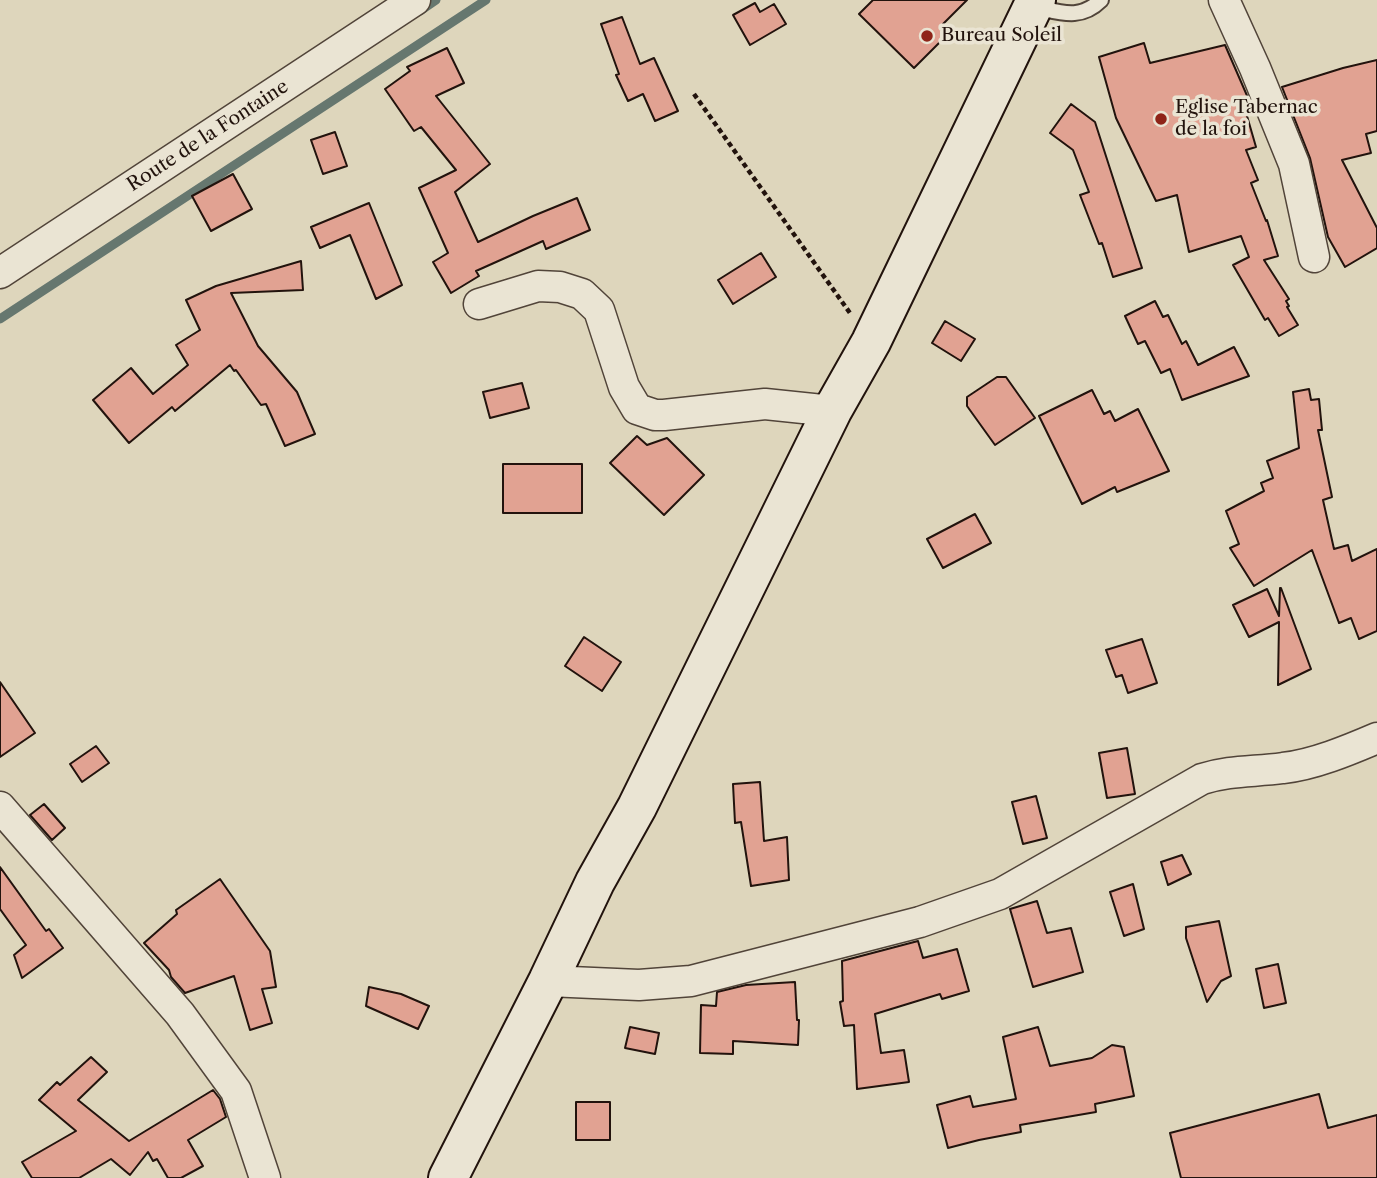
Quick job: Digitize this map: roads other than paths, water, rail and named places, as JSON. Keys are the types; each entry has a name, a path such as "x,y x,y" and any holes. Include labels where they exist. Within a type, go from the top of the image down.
{"main road":[{"path":"448,1178 595,882 638,807 832,411 871,342 1035,3"}],"street":[{"name":"Route de la Fontaine","path":"0,273 415,0"},
{"path":"1224,0 1294,164 1314,257"},
{"path":"479,304 538,286 560,287 582,293 599,310 624,387 637,409 644,413 655,415 765,404 832,411"},
{"path":"548,981 639,985 691,981 920,922 1000,894 1202,779 1221,773 1285,768 1317,760 1377,738"},
{"path":"0,807 180,1014 236,1091 265,1178"}],"lane":[{"path":"1035,3 1061,13 1084,13 1101,0"}],"waterway":[{"path":"420,11 436,0"},
{"path":"0,319 486,0"}],"place":[{"name":"Bureau Soleil","path":"927,36"},
{"name":"Eglise Tabernac de la foi","path":"1161,119"}]}
